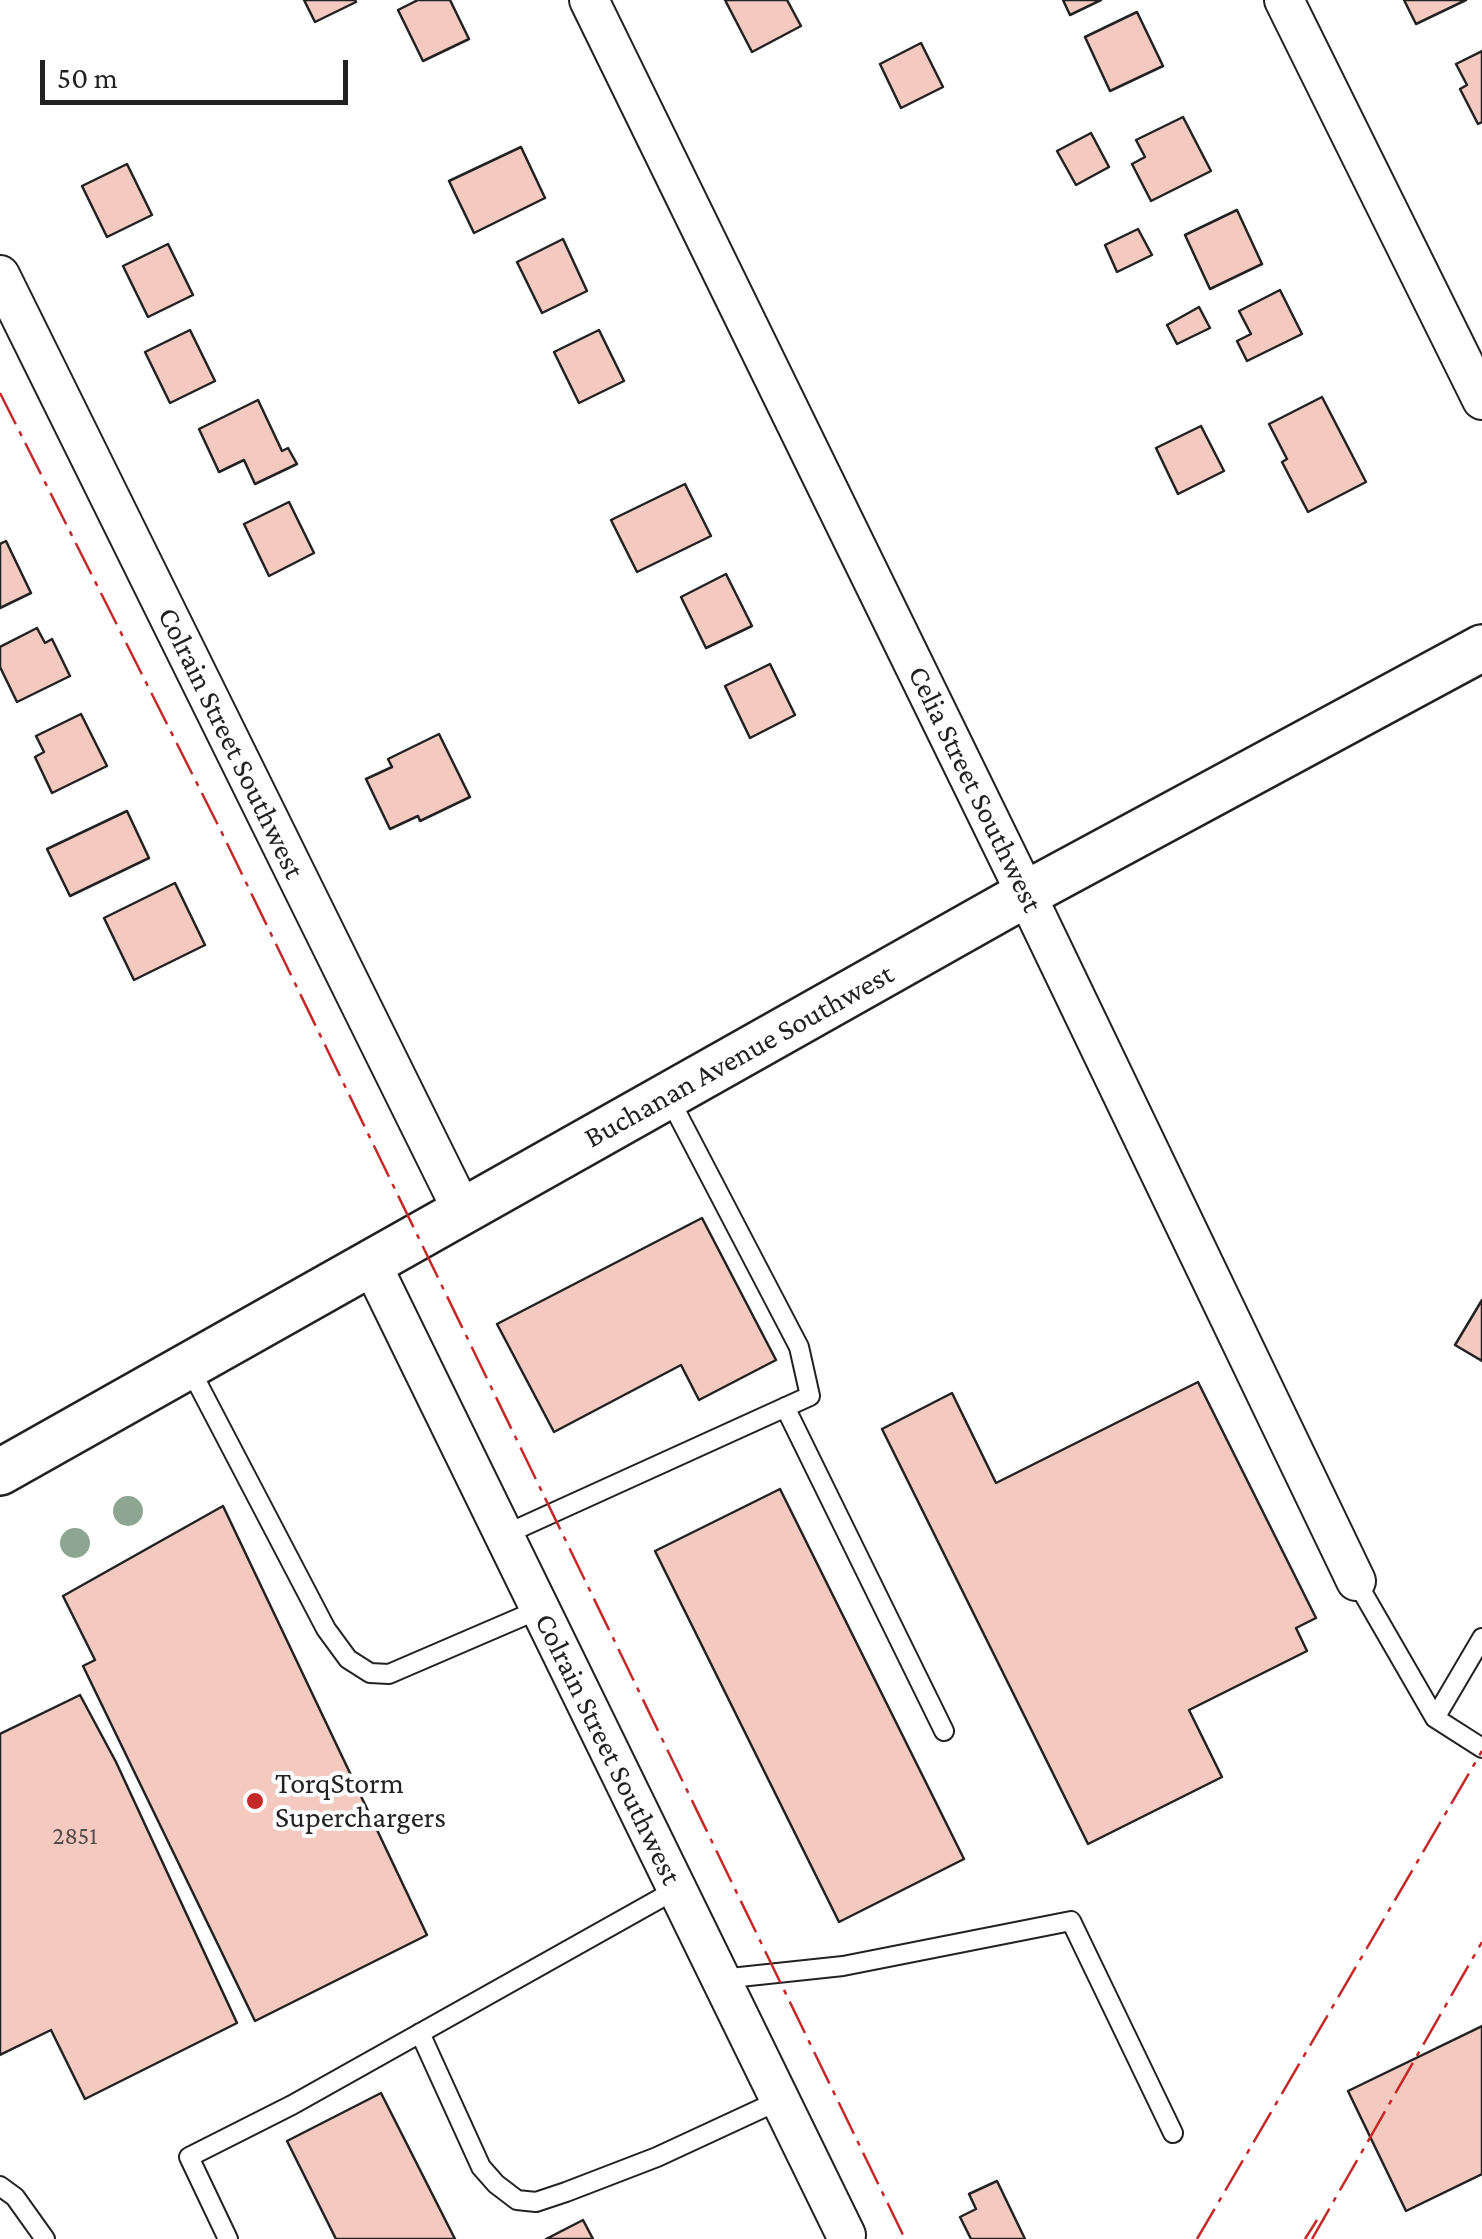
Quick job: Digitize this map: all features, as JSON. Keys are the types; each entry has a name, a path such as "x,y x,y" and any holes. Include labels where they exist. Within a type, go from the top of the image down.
{"street":[{"name":"Celia Street Southwest","path":"589,0 1356,1581"},
{"path":"1284,0 1482,400"},
{"name":"Colrain Street Southwest","path":"0,275 463,1212"},
{"name":"Buchanan Avenue Southwest","path":"0,1472 1026,894 1482,648"},
{"name":"Colrain Street Southwest","path":"371,1263 846,2235"}],"lane":[{"path":"504,1535 810,1396 799,1347 668,1096"},
{"path":"188,1364 326,1629 348,1658 370,1673 389,1674 540,1609"},
{"path":"784,1406 944,1730"},
{"path":"1356,1581 1434,1718 1482,1748"},
{"path":"1434,1718 1482,1638"},
{"path":"228,2239 189,2157 292,2105 677,1889"},
{"path":"720,1979 843,1966 1071,1921 1173,2133"},
{"path":"420,2032 481,2167 517,2200 536,2202 566,2192 657,2157 780,2100"},
{"path":"0,2186 14,2197 45,2239"}],"building":[{"path":"304,0 355,0 356,2 315,22"},
{"path":"418,0 450,0 469,39 423,61 398,10"},
{"path":"725,0 787,0 801,26 752,52"},
{"path":"1063,0 1101,0 1070,15"},
{"path":"1404,0 1466,0 1416,24"},
{"path":"1137,12 1163,66 1110,91 1085,37"},
{"path":"921,43 943,87 901,108 880,64"},
{"path":"1482,51 1482,122 1478,124 1460,89 1467,85 1456,64"},
{"path":"1183,117 1211,171 1151,201 1132,164 1145,157 1136,140"},
{"path":"1091,133 1109,167 1076,185 1057,151"},
{"path":"521,147 545,198 474,233 449,181"},
{"path":"127,164 152,215 107,237 82,186"},
{"path":"1237,210 1262,264 1210,289 1185,235"},
{"path":"1138,229 1152,255 1117,272 1105,245"},
{"path":"563,239 587,291 542,313 517,262"},
{"path":"168,244 193,295 148,317 123,266"},
{"path":"1280,290 1302,334 1247,361 1237,341 1251,334 1239,311"},
{"path":"1199,307 1210,328 1177,344 1167,325"},
{"path":"190,330 215,381 170,403 145,352"},
{"path":"599,330 624,381 579,403 554,352"},
{"path":"1322,397 1366,482 1308,512 1282,462 1287,459 1269,424"},
{"path":"258,400 282,451 288,448 297,464 255,484 244,460 219,472 199,429"},
{"path":"1201,426 1224,471 1178,494 1156,448"},
{"path":"685,484 711,536 637,572 611,520"},
{"path":"289,502 314,553 269,576 244,524"},
{"path":"6,541 31,593 0,608 0,544"},
{"path":"726,574 752,626 706,648 681,597"},
{"path":"37,628 45,643 52,639 70,676 17,702 0,667 0,647"},
{"path":"770,664 795,715 750,738 725,686"},
{"path":"81,714 107,766 52,793 35,757 44,752 36,736"},
{"path":"439,734 470,797 420,821 418,816 390,829 366,779 392,767 388,759"},
{"path":"127,811 149,858 70,896 47,849"},
{"path":"175,883 205,945 134,980 104,918"},
{"path":"702,1218 776,1360 699,1400 681,1365 554,1432 497,1324"},
{"path":"1482,1300 1482,1361 1455,1345"},
{"path":"1198,1382 1316,1618 1296,1628 1307,1651 1189,1710 1222,1777 1088,1844 882,1429 952,1393 996,1483"},
{"path":"780,1489 964,1859 839,1922 655,1551"},
{"name":"TorqStorm Superchargers","path":"223,1506 427,1935 255,2021 83,1666 95,1660 63,1596"},
{"path":"80,1695 116,1762 237,2023 85,2099 51,2030 0,2055 0,1734"},
{"path":"1482,2026 1482,2174 1406,2211 1348,2091"},
{"path":"381,2093 455,2239 336,2239 287,2141"},
{"path":"997,2181 1025,2239 971,2239 960,2217 976,2209 969,2194"},
{"path":"583,2220 593,2239 546,2239"}],"power":[{"path":"0,393 221,831 905,2239"},
{"path":"1197,2239 1482,1751"},
{"path":"1312,2239 1482,1942"},
{"path":"1305,2239 1317,2220"}],"place":[{"name":"TorqStorm Superchargers","path":"255,1801"}]}
